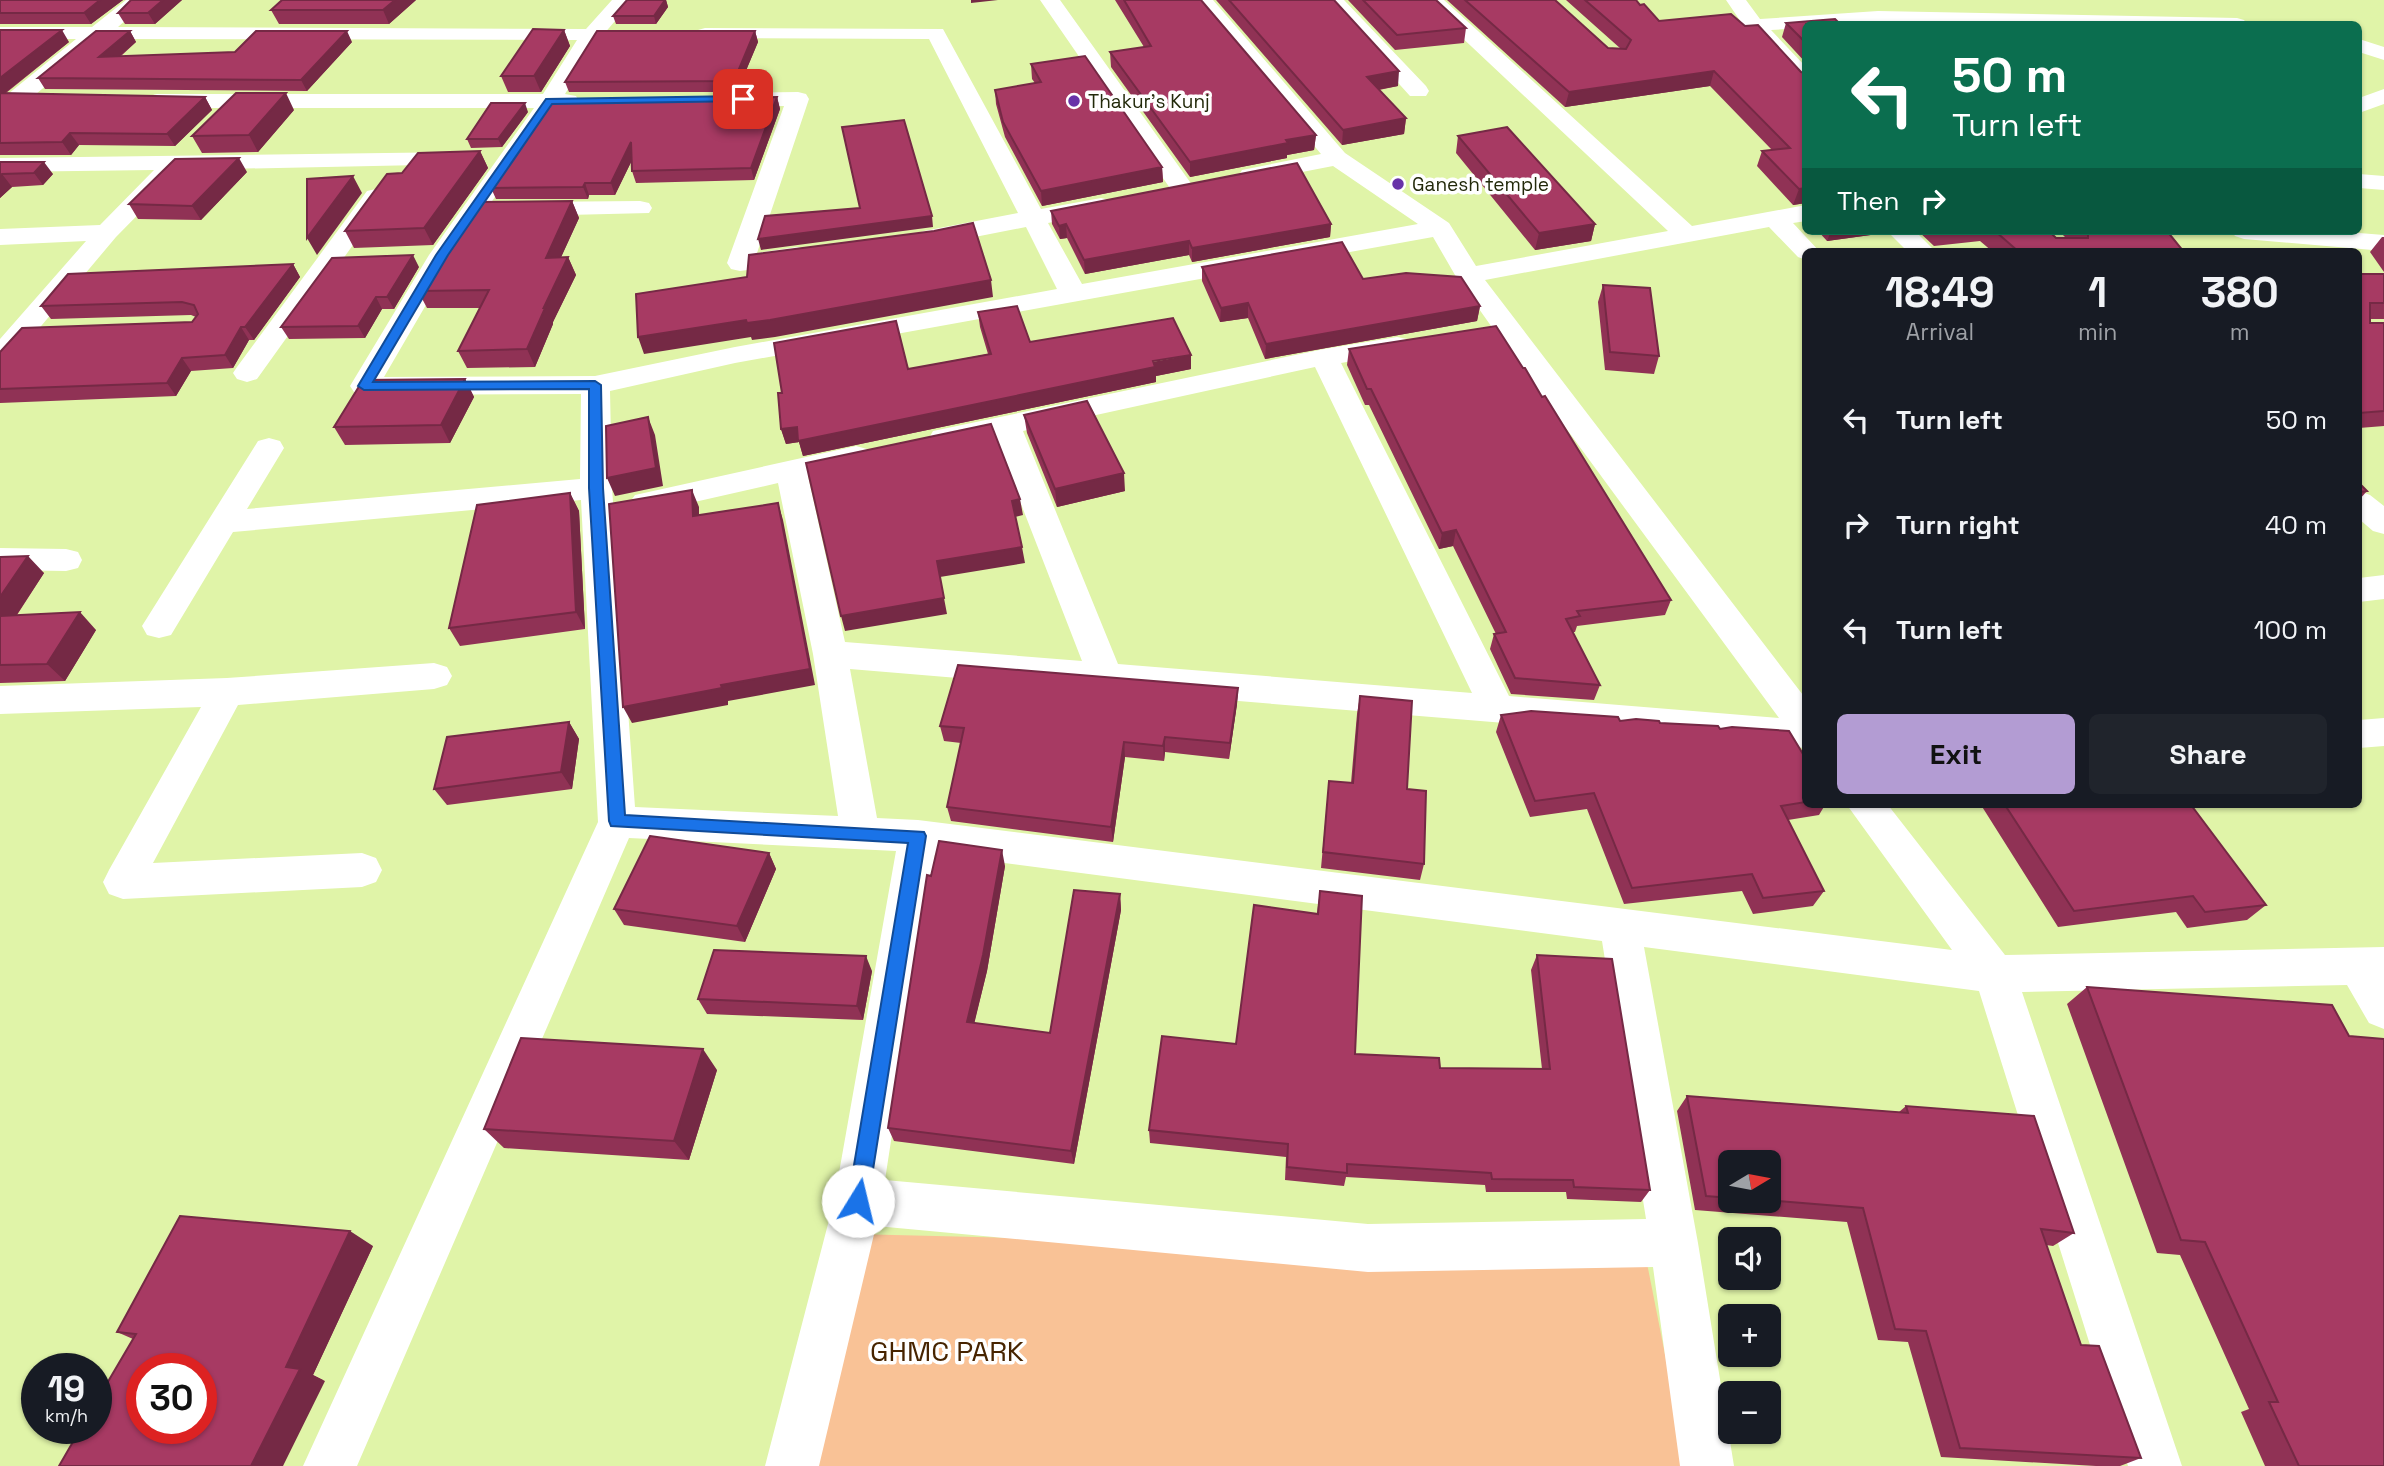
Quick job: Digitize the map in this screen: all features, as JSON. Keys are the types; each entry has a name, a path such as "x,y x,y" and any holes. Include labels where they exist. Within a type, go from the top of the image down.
{"street":[{"path":"0,83 41,89 96,34 138,0"},
{"path":"1050,0 1183,189"},
{"path":"1202,0 1337,158 1440,228 1468,275 1493,329 1800,709"},
{"path":"1333,0 1418,90"},
{"path":"1432,0 1686,234"},
{"path":"1736,0 1802,76"},
{"path":"1817,21 1878,17 1980,21"},
{"path":"1756,25 1802,22"},
{"path":"0,33 96,34 612,23"},
{"path":"612,23 549,102 473,210 430,256 364,386 595,385 735,355 1440,228"},
{"path":"689,34 936,33 1074,295"},
{"path":"2362,46 2384,54"},
{"path":"2362,105 2384,96"},
{"path":"701,100 798,99 740,263 818,253"},
{"path":"140,101 591,101"},
{"path":"0,357 11,331 236,102"},
{"path":"0,165 402,161 510,157"},
{"path":"1234,179 1337,158"},
{"path":"247,373 402,161"},
{"path":"2362,181 2384,183"},
{"path":"1155,194 1208,184"},
{"path":"897,243 1128,200"},
{"path":"473,210 640,208"},
{"path":"1468,275 1802,214"},
{"path":"1774,218 1803,248"},
{"path":"0,237 107,232"},
{"path":"1904,235 1919,248"},
{"path":"2224,235 2241,248"},
{"path":"2291,235 2384,243"},
{"path":"329,261 367,259"},
{"path":"11,331 61,329"},
{"path":"223,522 597,500 790,469 1006,426 1324,357 1428,340"},
{"path":"1324,357 1498,709"},
{"path":"330,1466 617,821 597,500 595,385"},
{"path":"1006,426 1105,676"},
{"path":"159,625 269,448"},
{"path":"790,469 831,654 860,835"},
{"path":"2362,505 2384,523"},
{"path":"0,559 66,560"},
{"path":"2362,590 2384,587"},
{"path":"831,654 1802,734"},
{"path":"0,700 226,692 434,676"},
{"path":"226,692 123,882 362,870"},
{"path":"2362,734 2384,732"},
{"path":"1868,808 1995,974 2155,1466"},
{"path":"617,821 918,836 1995,974 2371,966 2384,1009"},
{"path":"792,1466 858,1201 918,836"},
{"path":"1620,926 1674,1242 1707,1466"},
{"path":"858,1201 1368,1248 1674,1242"}],"green space":[{"name":"GHMC PARK","path":"853,1234 1645,1253 1687,1466 804,1466"}],"building":[{"path":"0,0 100,0 84,13 0,13"},
{"path":"131,0 163,0 148,13 118,13"},
{"path":"282,0 395,0 383,10 271,10"},
{"path":"627,0 665,0 654,16 613,16"},
{"path":"1124,0 1201,0 1316,135 1190,162 1110,52 1151,46"},
{"path":"1229,0 1334,0 1399,71 1367,77 1406,118 1343,130"},
{"path":"1363,0 1436,0 1466,28 1397,35"},
{"path":"1465,0 1555,0 1608,48 1626,49 1631,40 1585,0 1636,0 1640,5 1644,4 1659,21 1731,14 1745,26 1758,25 1802,72 1802,189 1799,189 1762,151 1790,148 1714,71 1569,92"},
{"path":"1802,22 1802,39 1786,23"},
{"path":"533,29 564,30 534,76 501,76"},
{"path":"0,30 62,30 0,78"},
{"path":"96,31 130,31 99,57 235,52 256,31 347,31 301,80 38,78"},
{"path":"597,31 755,31 734,81 565,82"},
{"path":"1085,56 1162,167 1041,191 1003,122 995,90 1041,82 1031,64"},
{"path":"0,93 205,97 167,134 70,133 62,142 0,143"},
{"path":"236,93 286,93 249,135 192,136"},
{"path":"777,97 751,168 632,171 631,142 611,183 585,183 583,187 491,188 553,100"},
{"path":"491,103 525,103 498,139 467,139"},
{"path":"904,120 932,216 758,239 765,216 860,208 842,127"},
{"path":"1507,127 1595,224 1539,233 1458,136"},
{"path":"480,151 424,228 345,231 387,174 402,173 418,153"},
{"path":"239,158 192,206 129,204 175,159"},
{"path":"0,162 44,162 34,173 0,176"},
{"path":"1297,163 1331,224 1192,248 1189,241 1084,260 1066,224 1059,226 1051,211"},
{"path":"353,176 307,238 307,179"},
{"path":"572,201 546,258 568,257 527,349 458,351 489,290 418,291 475,202"},
{"path":"973,223 991,280 770,320 747,323 746,320 638,337 636,294 747,277 749,255 934,231"},
{"path":"2000,235 2088,238 2088,235 2170,235 2181,248 2014,248"},
{"path":"1342,242 1363,279 1406,273 1461,277 1480,306 1266,344 1248,303 1221,308 1202,267"},
{"path":"413,255 387,297 376,297 358,326 281,327 332,258"},
{"path":"293,264 245,327 241,327 225,355 182,358 167,383 0,389 0,352 22,328 192,322 198,314 194,305 182,302 41,306 68,274"},
{"path":"2362,274 2384,274 2384,303 2370,303 2370,323 2384,323 2384,411 2362,413"},
{"path":"1603,285 1650,288 1659,356 1610,352"},
{"path":"1017,306 1030,342 1173,318 1191,355 1153,361 1155,367 798,441 797,427 781,429 778,393 782,393 774,343 896,321 908,369 991,354 978,312"},
{"path":"1496,326 1542,397 1545,396 1671,600 1577,611 1580,616 1566,619 1600,685 1515,678 1494,634 1506,632 1456,530 1442,533 1349,349"},
{"path":"465,379 441,425 334,427 363,380"},
{"path":"1087,401 1124,473 1055,489 1024,415"},
{"path":"648,417 656,468 607,478 606,426"},
{"path":"991,424 1020,499 1012,501 1022,547 937,561 944,598 841,616 806,463"},
{"path":"692,490 693,516 778,503 810,669 623,707 609,504"},
{"path":"570,493 576,612 449,628 477,505"},
{"path":"28,556 0,597 0,557"},
{"path":"80,612 47,664 0,665 0,616"},
{"path":"958,665 1238,688 1230,743 1165,737 1163,746 1124,742 1111,827 947,807 964,728 940,726"},
{"path":"1360,696 1412,701 1407,789 1426,791 1424,864 1323,852 1329,781 1353,783"},
{"path":"1531,711 1618,717 1620,721 1636,719 1718,726 1720,729 1732,727 1789,731 1802,752 1802,803 1781,806 1824,891 1763,898 1752,874 1632,888 1594,793 1535,801 1501,715"},
{"path":"569,722 561,772 434,789 447,737"},
{"path":"2007,808 2193,808 2266,905 2205,912 2193,896 2074,911"},
{"path":"650,836 769,853 737,926 614,909"},
{"path":"939,841 1002,850 983,955 967,1022 1050,1033 1074,890 1120,894 1071,1151 888,1128 927,875 931,876"},
{"path":"1320,891 1362,896 1355,1054 1439,1058 1440,1068 1550,1069 1537,955 1612,959 1650,1190 1574,1187 1573,1180 1492,1179 1491,1173 1347,1164 1347,1173 1287,1167 1288,1144 1149,1130 1162,1036 1236,1044 1254,905 1318,914"},
{"path":"714,950 866,956 857,1006 698,999"},
{"path":"2087,987 2332,1005 2349,1036 2384,1039 2384,1466 2299,1466 2269,1402 2278,1402 2205,1242 2181,1240"},
{"path":"521,1038 703,1049 674,1141 484,1129"},
{"path":"1687,1096 1908,1113 1906,1106 2034,1116 2074,1233 2041,1229 2081,1345 2099,1346 2141,1458 1960,1448 1926,1331 1895,1329 1863,1208 1782,1201 1782,1150 1718,1150 1718,1197 1706,1196"},
{"path":"180,1216 350,1231 286,1367 300,1369 251,1466 59,1466 72,1444 112,1444 112,1375 136,1334 117,1332"}],"place":[{"name":"Thakur's Kunj","path":"1074,101"},
{"name":"Ganesh temple","path":"1398,184"}],"route":[{"path":"743,99 549,102 442,255 364,386 595,385 596,488 617,821 918,836 858,1201"}]}
